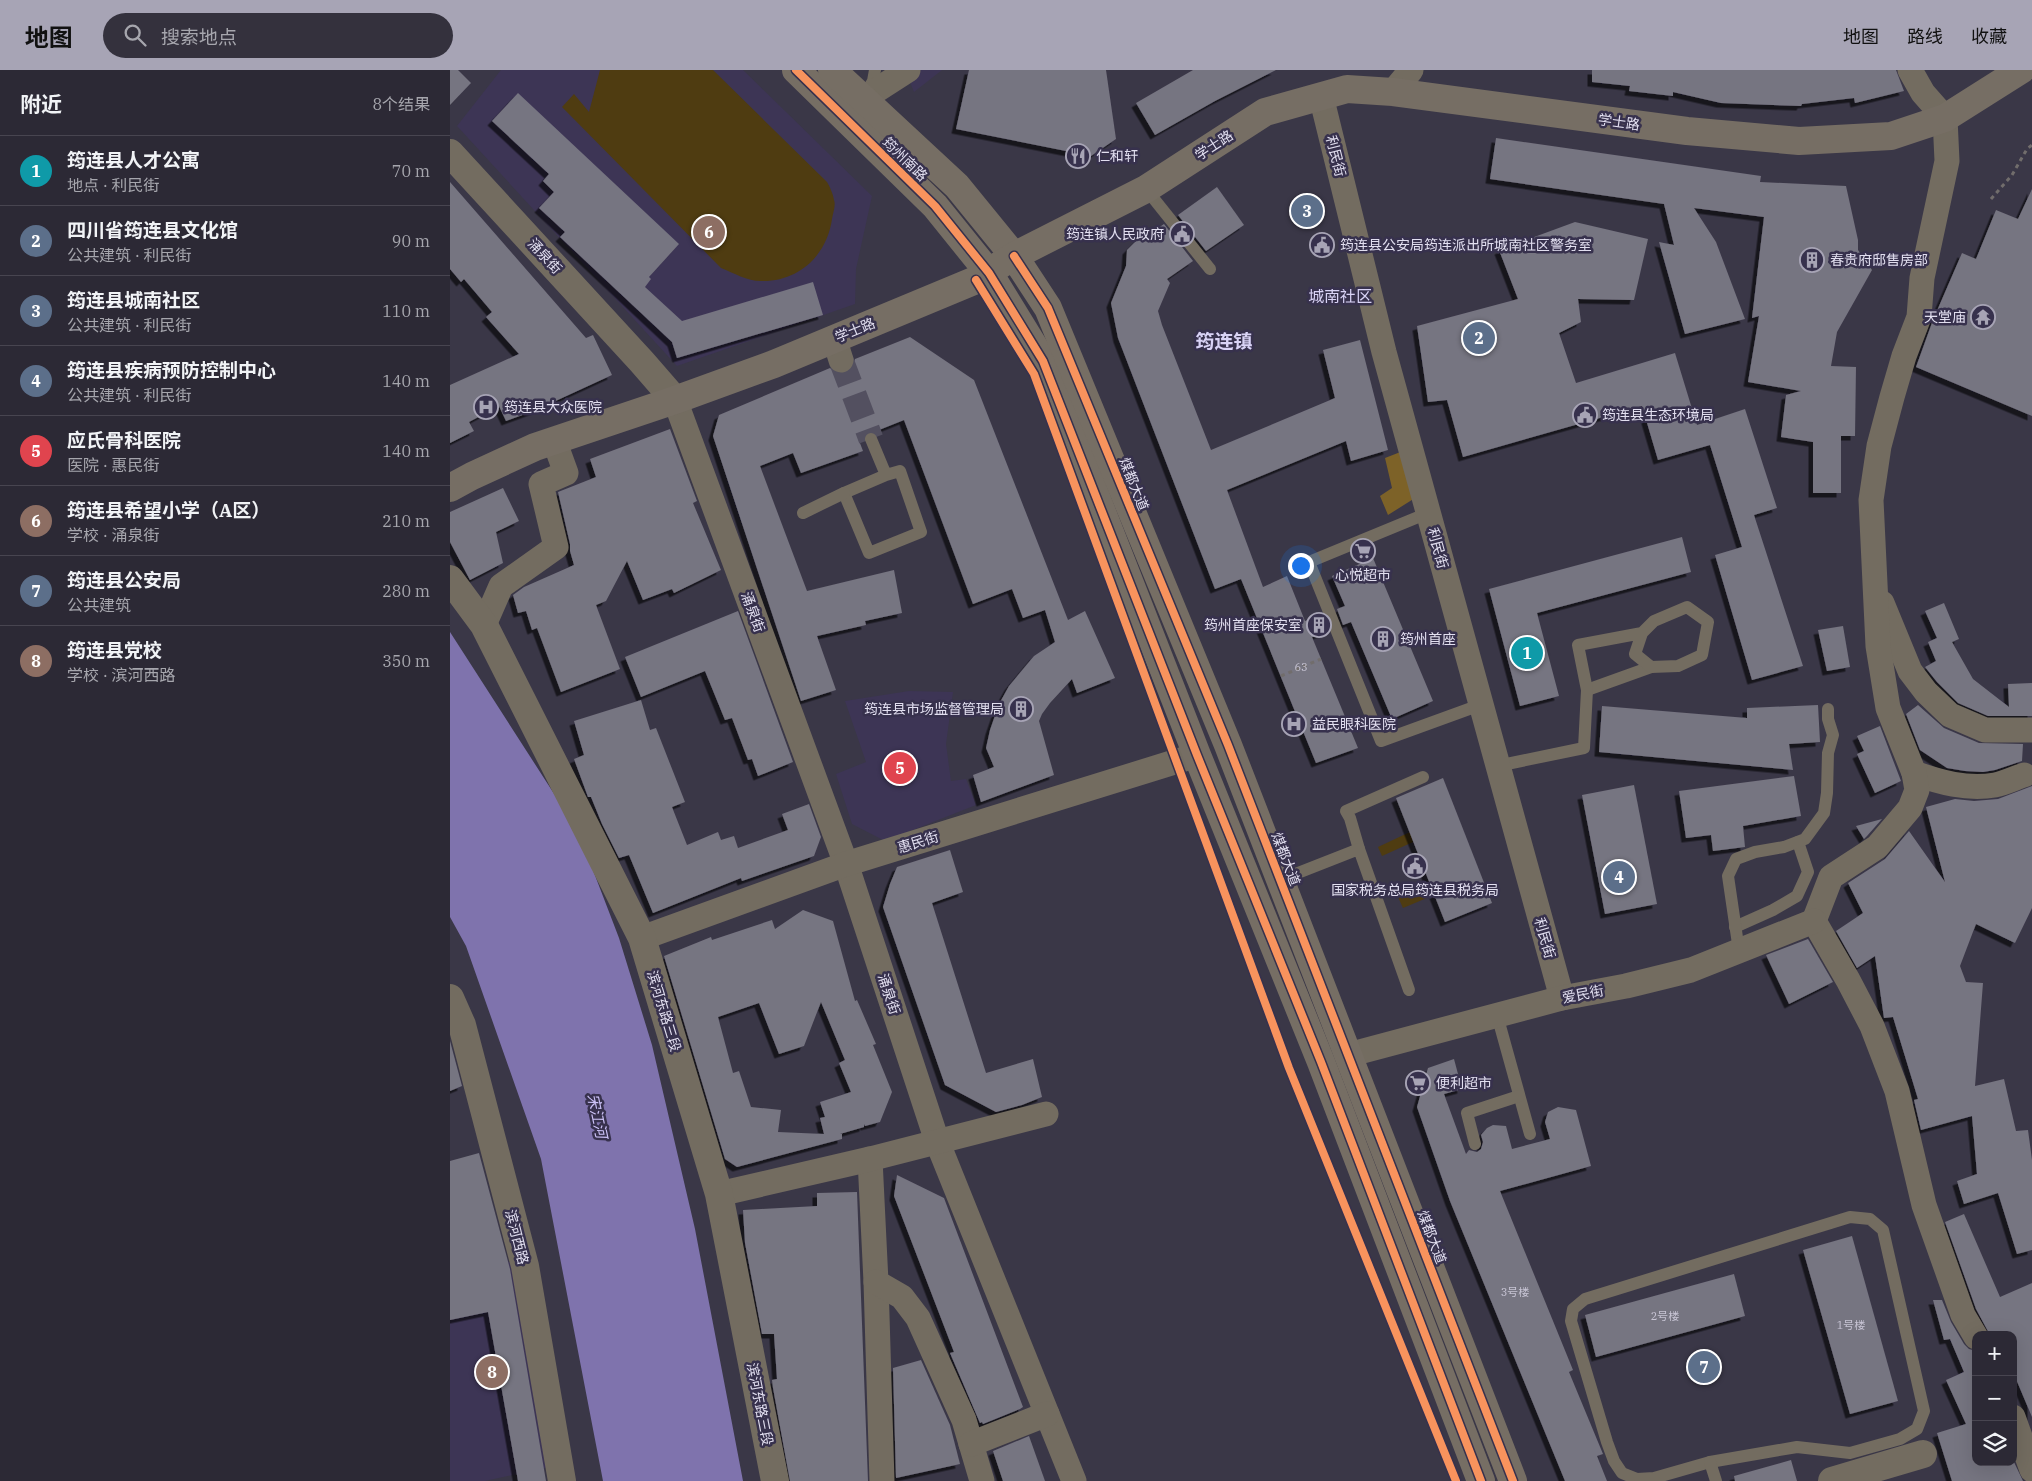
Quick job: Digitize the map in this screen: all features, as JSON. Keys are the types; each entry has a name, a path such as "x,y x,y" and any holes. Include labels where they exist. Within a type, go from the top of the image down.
{"main road":[{"name":"筠州南路","path":"796,70 935,206 989,272"},
{"name":"筠州南路","path":"832,70 957,186 1014,256"},
{"name":"学士路","path":"450,488 472,476 554,440 675,400 774,364 838,349 976,280 1014,256 1146,189 1265,112 1347,88 1393,92 1687,131 1799,141 1891,136 1945,118 2020,70"},
{"name":"煤都大道","path":"1014,256 1048,308 1228,745 1513,1481"},
{"path":"989,272 1043,361 1197,755 1321,1062 1481,1481"},
{"path":"1321,1062 1348,1055"}],"street":[{"path":"863,99 908,70"},
{"path":"1393,92 1411,70"},
{"path":"1910,70 1923,93 1945,118 1947,161 1922,278 1919,317 1904,356 1879,446 1871,500 1878,646 1888,708 1914,773 1917,790 1910,808 1877,847 1831,877 1814,922 1872,1026 1897,1091 1924,1205 1963,1315 1972,1331"},
{"name":"利民街","path":"1321,96 1384,352 1562,998"},
{"name":"涌泉街","path":"450,153 675,400 846,864 937,1141 1074,1481"},
{"path":"484,625 501,586 556,547 541,484 566,473 554,440"},
{"name":"滨河东路三段","path":"450,579 484,625 642,938 719,1194 775,1481"},
{"path":"1874,585 1910,671 1926,692 1950,715 1984,730 2032,730"},
{"name":"惠民街","path":"642,938 846,864 1197,755"},
{"path":"1914,773 1939,782 1973,787 1995,785 2024,774"},
{"name":"爱民街","path":"1348,1055 1562,998 1626,986 1691,970 1737,939 1814,922"},
{"name":"滨河西路","path":"450,998 462,1025 525,1266 562,1481"},
{"path":"719,1194 870,1160 1046,1114"},
{"path":"870,1160 882,1481"},
{"path":"876,1282 902,1297 918,1318 964,1420 982,1481"},
{"path":"971,1444 1047,1414"},
{"path":"2014,1421 2032,1470"},
{"path":"1844,1479 1924,1454"}],"lane":[{"path":"863,99 875,70"},
{"path":"1146,189 1210,269"},
{"path":"871,439 886,475"},
{"path":"803,513 844,493 900,471 921,532 869,553 844,493"},
{"path":"1428,513 1309,562 1381,741 1480,705"},
{"path":"1587,690 1651,667 1678,666 1702,655 1708,622 1687,607 1654,621 1642,633 1635,654 1651,667"},
{"path":"1497,766 1584,748 1587,690 1578,645 1642,633"},
{"path":"1737,939 1728,876 1736,859 1755,852 1784,847 1805,839 1824,813 1827,793 1828,753 1833,735 1828,720 1828,709"},
{"path":"1409,990 1346,811 1423,777"},
{"path":"1737,939 1773,910 1797,896 1808,872 1798,842"},
{"path":"1280,880 1359,849"},
{"path":"1497,1015 1530,1134"},
{"path":"1475,1144 1467,1112 1519,1096"},
{"path":"1850,1217 1870,1218 1883,1230 1924,1411 1917,1430 1900,1438 1850,1453 1797,1447 1710,1462 1654,1478 1637,1479 1622,1473 1614,1461 1571,1321 1573,1309 1585,1299 1850,1217"},
{"path":"1710,1462 1716,1481"}],"path":[{"path":"1991,199 2012,175 2027,149 2032,145"},
{"path":"1281,676 1321,659"}],"shaded area":[{"path":"501,70 743,70 872,196 856,269 855,304 677,366 457,126"},
{"path":"600,70 713,70 828,184 833,195 835,207 824,244 809,264 787,277 761,281 751,280 721,268 562,107 574,94 589,112"},
{"path":"905,70 942,70 914,92"},
{"path":"1403,451 1415,498 1388,515 1380,496 1392,488 1385,458"},
{"path":"909,691 953,692 946,744 951,781 966,779 976,805 885,841 852,824 836,774 866,762 845,701"},
{"path":"1410,832 1413,842 1382,856 1378,847"},
{"path":"1430,883 1434,895 1403,908 1398,897"},
{"path":"513,1261 550,1467 485,1481 450,1481 450,1276 480,1267"}],"water":[{"name":"宋江河","path":"450,632 578,831 619,938 652,1045 695,1229 743,1481 603,1481 541,1159 466,946 450,917"}],"building":[{"path":"450,70 458,70 471,83 450,105"},
{"path":"969,70 1106,70 1116,139 1091,156 956,129"},
{"path":"1193,70 1276,70 1215,101 1155,135 1136,103"},
{"path":"1592,70 1896,70 1904,91 1855,103 1854,98 1802,104 1801,106 1721,103 1673,92 1673,96 1629,91 1630,86 1592,82"},
{"path":"518,93 679,244 649,277 651,279 645,287 682,321 813,282 823,315 677,358 672,342 560,237 565,232 539,208 554,192 543,181 549,174 492,121"},
{"path":"1496,138 1761,176 1760,182 1846,186 1858,240 1858,250 1872,270 1837,332 1831,366 1856,367 1855,436 1841,436 1841,493 1813,493 1813,442 1781,437 1786,395 1801,391 1748,382 1759,316 1752,318 1764,217 1694,208 1716,242 1745,319 1685,334 1659,242 1674,245 1664,204 1490,179"},
{"path":"450,182 586,338 593,335 612,375 536,410 506,421 499,406 469,422 474,431 450,443 450,385 519,354 486,317 492,312 464,279 461,282 450,269"},
{"path":"1217,187 1244,225 1206,251 1178,215"},
{"name":"天堂庙","path":"2032,189 2032,416 1916,367 1933,320 1962,253 1976,259 1996,210 2018,219"},
{"path":"1575,222 1648,239 1634,300 1578,299 1581,322 1559,333 1576,383 1675,353 1697,425 1745,409 1777,508 1754,515 1803,666 1752,680 1715,555 1742,547 1710,445 1658,460 1642,406 1463,457 1447,400 1428,402 1417,326 1518,299 1499,250"},
{"path":"1164,224 1193,261 1167,279 1170,283 1158,311 1211,450 1335,398 1323,350 1360,340 1388,450 1351,461 1346,441 1227,490 1263,587 1287,576 1305,621 1321,615 1328,631 1312,637 1358,748 1316,763 1241,579 1215,589 1118,338 1111,303 1126,266 1127,250 1143,234 1145,237"},
{"path":"910,337 974,380 1068,620 1085,611 1115,678 1077,693 1072,679 1042,714 1039,721 1054,775 981,802 973,775 994,767 986,748 999,704 1009,686 1034,656 1055,642 1045,610 1023,618 1012,589 973,604 904,420 874,432 868,431 858,438 863,451 801,473 793,453 760,466 807,591 894,570 902,613 865,621 866,625 817,636 836,690 801,701 713,436 719,415 830,368 837,374 846,373 852,369 855,359"},
{"path":"670,429 697,501 693,503 721,570 674,593 672,589 643,600 627,561 606,601 596,605 620,669 561,692 537,628 532,630 526,611 518,613 513,595 524,587 574,565 558,492 596,477 590,459"},
{"path":"503,488 519,521 496,532 503,563 470,580 450,542 450,512"},
{"path":"1682,537 1691,572 1537,613 1559,696 1520,706 1489,589"},
{"name":"筠州首座","path":"1373,558 1433,701 1392,719 1351,622 1343,625 1337,609 1345,606 1332,576"},
{"path":"1944,603 1959,639 1952,642 1973,679 2009,707 2008,684 2032,683 2032,716 1988,716 1958,703 1925,667 1936,661 1928,642 1937,638 1925,611"},
{"path":"738,611 793,762 758,776 752,759 748,760 732,718 725,720 705,671 641,697 625,657"},
{"path":"1843,626 1850,667 1827,671 1818,630"},
{"path":"641,700 650,730 656,728 685,802 672,807 687,845 718,832 721,840 734,836 738,848 788,830 782,814 809,804 821,837 814,856 742,881 741,878 653,913 629,855 619,858 591,797 588,797 574,759 584,755 574,721"},
{"path":"1818,705 1820,742 1789,744 1793,770 1599,752 1602,706 1747,718 1747,708"},
{"path":"1918,705 1944,728 1979,743 2023,744 2022,761 1983,772 1947,768 1920,750 1906,714"},
{"path":"1880,726 1901,781 1875,793 1857,754 1864,751 1857,736"},
{"path":"1794,776 1801,816 1743,826 1745,847 1713,851 1711,835 1686,838 1679,791"},
{"name":"国家税务总局筠连县税务局","path":"1443,778 1492,903 1445,922 1396,798"},
{"path":"1634,785 1657,904 1605,914 1582,795"},
{"path":"2032,786 2032,908 2015,943 1976,924 1960,966 1966,982 1983,983 1975,1086 2004,1079 2016,1131 2028,1130 2032,1160 2032,1250 2017,1254 1998,1193 1964,1204 1957,1181 1977,1174 1972,1116 1921,1130 1914,1100 1918,1099 1893,1017 1884,1018 1875,956 1857,968 1836,931 1863,913 1848,883 1885,859 1909,831 1945,882 1926,807 1955,799 1974,801 1998,799"},
{"path":"1882,819 1864,839 1856,826"},
{"path":"950,850 963,892 932,903 986,1073 1033,1059 1042,1097 996,1112 945,1085 883,907 897,867"},
{"path":"803,910 833,921 855,1001 857,1000 876,1044 873,1045 892,1092 880,1122 865,1126 864,1124 864,1127 840,1134 842,1134 842,1139 737,1167 725,1159 664,956 711,937 712,940 772,920 775,929","holes":["821,1002 845,1060 839,1063 851,1092 820,1102 825,1117 820,1118 824,1134 778,1132 781,1110 751,1107 739,1071 733,1073 718,1017 759,1003 779,1054 804,1046"]},
{"path":"1808,939 1833,982 1789,1004 1766,955"},
{"path":"450,1041 462,1086 450,1091"},
{"path":"1454,1059 1462,1089 1444,1094 1466,1154 1469,1150 1477,1152 1481,1149 1483,1142 1481,1135 1487,1128 1493,1125 1506,1126 1512,1149 1550,1139 1545,1122 1548,1112 1558,1107 1576,1110 1591,1166 1500,1191 1573,1370 1569,1372 1603,1454 1597,1456 1607,1481 1565,1481 1450,1201 1417,1107 1428,1068"},
{"path":"479,1153 510,1269 546,1481 518,1481 488,1312 450,1320 450,1161"},
{"path":"897,1175 944,1198 1023,1407 1020,1409 983,1424 982,1422 980,1423 950,1353 954,1352 894,1196"},
{"path":"857,1192 868,1481 790,1481 772,1380 777,1379 774,1334 762,1334 745,1243 743,1210 817,1206 817,1193"},
{"path":"1964,1214 2000,1297 2032,1283 2032,1417 2017,1381 2017,1331 1988,1331 1976,1309 1945,1222"},
{"path":"1852,1236 1898,1401 1850,1414 1803,1250"},
{"path":"1734,1274 1745,1316 1596,1357 1585,1315"},
{"path":"1933,1300 1942,1300 1951,1322 1964,1344 1972,1350 1972,1466 2016,1466 2023,1481 1952,1481 1937,1433 1966,1424 1946,1380 1964,1372 1950,1339 1944,1340"},
{"path":"921,1360 950,1425 960,1464 896,1478 893,1368"},
{"path":"1029,1436 1045,1481 1003,1481 993,1451"},
{"path":"1791,1460 1797,1481 1735,1481 1734,1476"}],"tunnel":[{"path":"841,360 871,439"}],"cycle path":[{"path":"796,70 935,206 989,273 1043,361 1197,755 1321,1062 1481,1481"},
{"path":"1014,256 1048,308 1228,745 1513,1481"},
{"path":"976,280 1034,374 1289,1068 1456,1481"}],"place":[{"name":"仁和轩","path":"1078,156"},
{"name":"筠连县城南社区","path":"1307,211"},
{"name":"筠连县希望小学（A区）","path":"709,232"},
{"name":"筠连镇人民政府","path":"1182,234"},
{"name":"筠连县公安局筠连派出所城南社区警务室","path":"1322,245"},
{"name":"春贵府邸售房部","path":"1812,260"},
{"name":"天堂庙","path":"1983,317"},
{"name":"四川省筠连县文化馆","path":"1479,338"},
{"name":"筠连县大众医院","path":"486,407"},
{"name":"筠连县生态环境局","path":"1585,415"},
{"name":"心悦超市","path":"1363,551"},
{"name":"筠州首座保安室","path":"1319,625"},
{"name":"筠州首座","path":"1383,639"},
{"name":"筠连县人才公寓","path":"1527,653"},
{"name":"筠连县市场监督管理局","path":"1021,709"},
{"name":"益民眼科医院","path":"1294,724"},
{"name":"应氏骨科医院","path":"900,768"},
{"name":"国家税务总局筠连县税务局","path":"1415,866"},
{"name":"筠连县疾病预防控制中心","path":"1619,877"},
{"name":"便利超市","path":"1418,1083"},
{"name":"筠连县公安局","path":"1704,1367"},
{"name":"筠连县党校","path":"492,1372"}],"district":[{"name":"城南社区","path":"1340,296"},
{"name":"筠连镇","path":"1224,341"}]}
